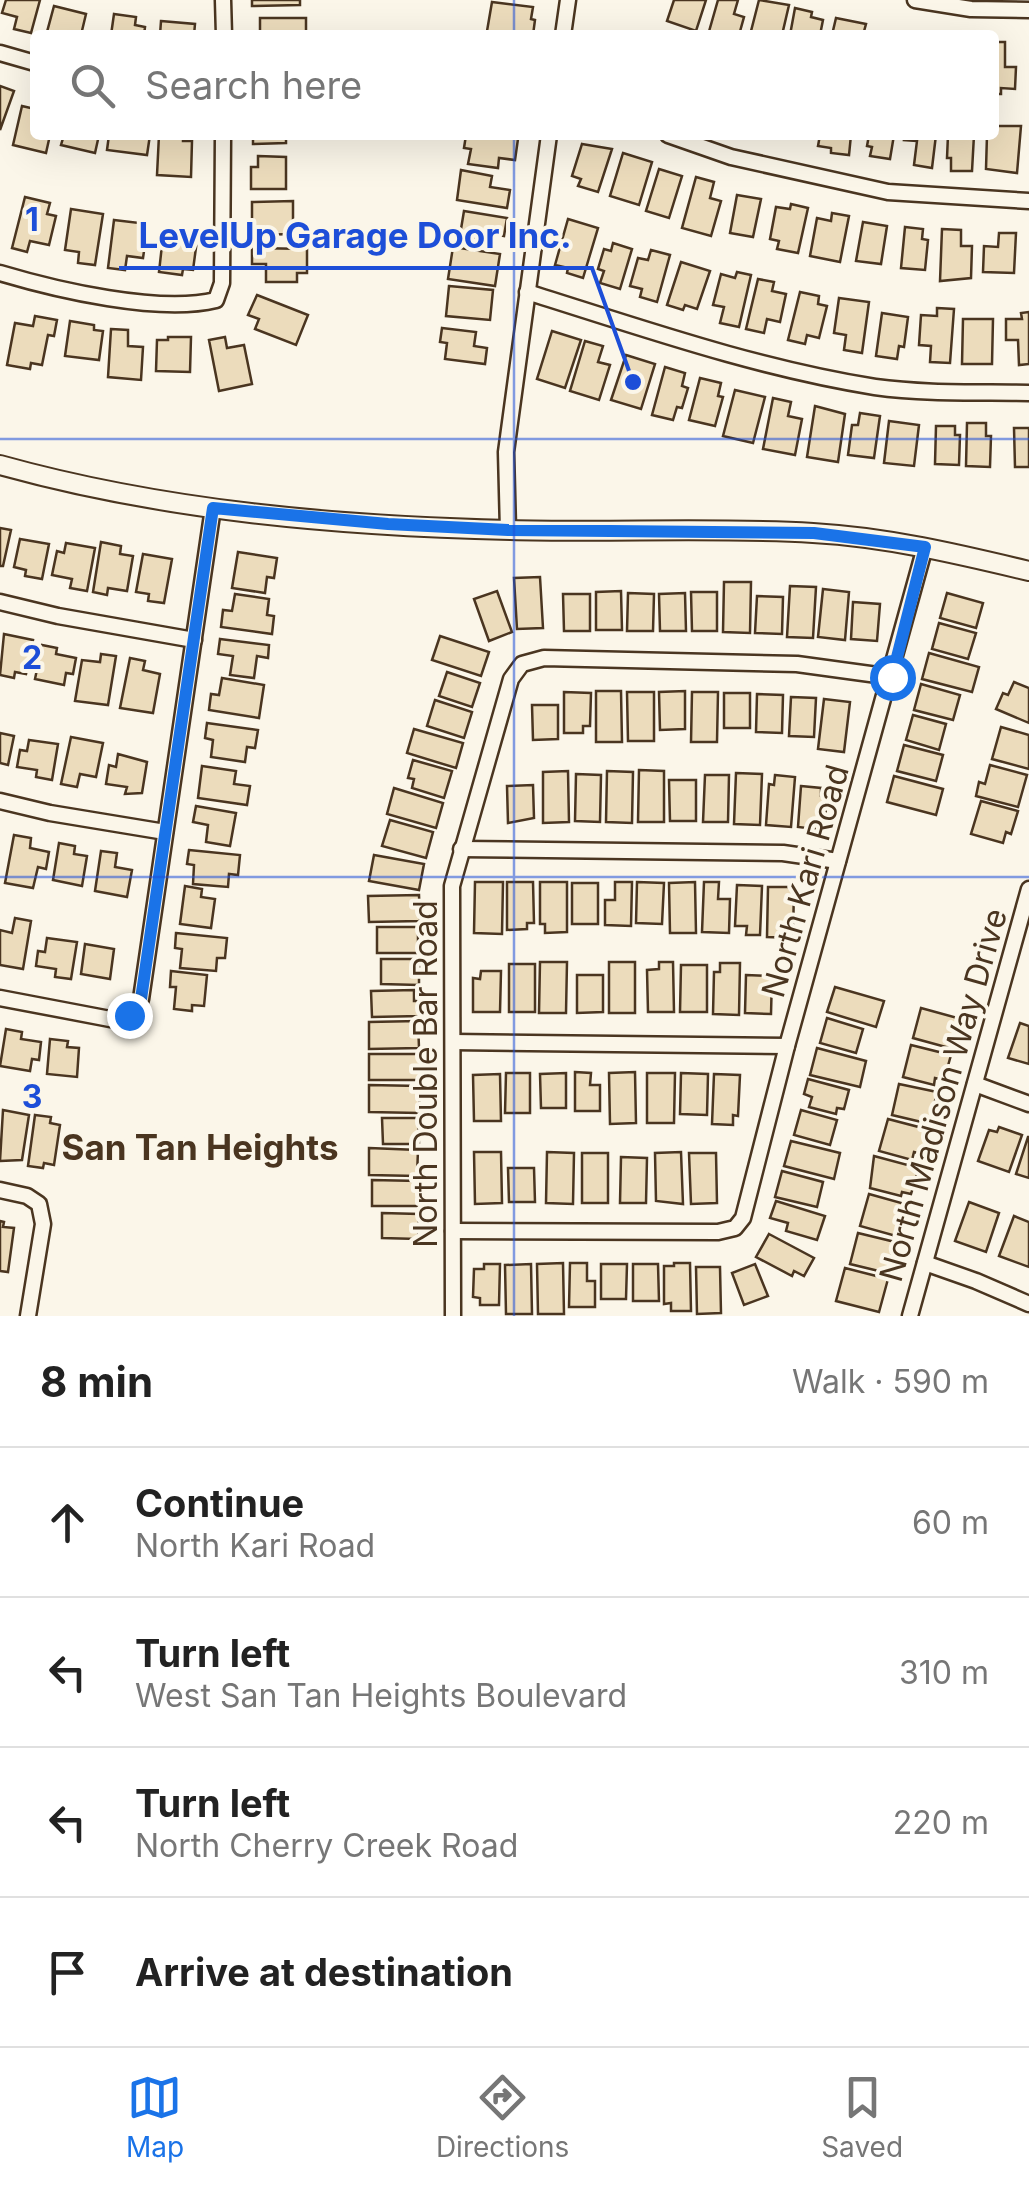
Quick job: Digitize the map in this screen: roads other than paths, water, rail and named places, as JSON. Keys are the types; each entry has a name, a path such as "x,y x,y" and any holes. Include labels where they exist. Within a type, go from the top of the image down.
{"street":[{"path":"224,0 224,30"},
{"path":"564,30 568,0"},
{"path":"916,0 971,9 1029,10"},
{"path":"0,52 30,61"},
{"path":"0,273 70,290 151,302 192,306 216,300 222,283 224,140"},
{"path":"508,530 506,452 548,140"},
{"path":"683,140 731,156 888,192 1029,201"},
{"path":"527,292 758,364 879,387 935,392 1029,392"},
{"path":"0,464 110,491 213,508 368,523 508,530 814,533 925,547 1029,571"},
{"path":"0,998 110,1019 129,1015 141,999 213,508"},
{"name":"North Kari Road","path":"453,1231 718,1232 736,1228 744,1218 787,1046 925,547"},
{"path":"0,602 194,640"},
{"name":"North Double Bar Road","path":"453,1316 452,886 511,680 522,664 544,658 797,664 892,677"},
{"path":"0,801 166,832"},
{"path":"461,849 783,854 838,860"},
{"name":"North Madison Way Drive","path":"910,1316 1028,895"},
{"path":"453,1042 787,1046"},
{"path":"975,1084 1029,1104"},
{"path":"0,1190 27,1196 39,1204 43,1224 28,1316"},
{"path":"924,1263 976,1280 1029,1304"}],"place":[{"name":"LevelUp Garage Door Inc.","path":"633,382"}],"district":[{"name":"San Tan Heights","path":"200,1147"}]}
